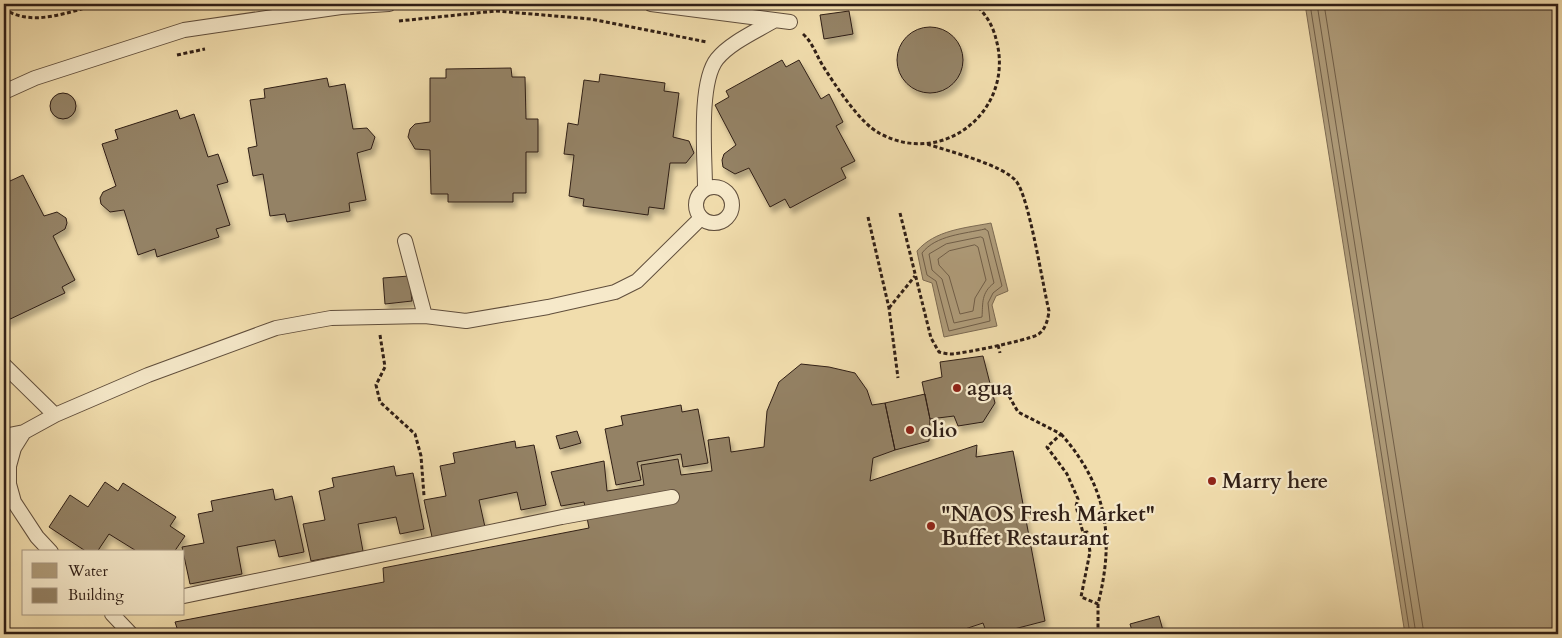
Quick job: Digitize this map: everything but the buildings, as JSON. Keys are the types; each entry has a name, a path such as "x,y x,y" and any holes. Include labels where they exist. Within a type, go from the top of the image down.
{"lane":[{"path":"4,92 35,78 184,30 341,7 389,4"},
{"path":"651,4 790,22"},
{"path":"705,188 705,91 709,74 717,59 775,20"},
{"path":"714,187 724,190 732,199 731,210 723,221 712,223 701,218 695,206 696,197 705,188 714,187"},
{"path":"4,436 24,432 55,415 148,375 276,328 331,318 425,316 466,321 548,307 615,292 637,281 701,218"},
{"path":"404,241 425,316"},
{"path":"4,365 55,415"},
{"path":"24,432 14,448 9,466 9,484 14,502 37,537 49,550"},
{"path":"185,596 562,517 672,497"},
{"path":"114,616 132,634"}],"path":[{"path":"4,8 18,16 38,19 100,4"},
{"path":"928,144 952,137 974,123 990,103 1000,80 1000,54 994,29 974,4"},
{"path":"395,21 496,11 591,19 731,48"},
{"path":"790,22 809,39 823,66 858,116 878,133 902,142 928,144 998,169 1016,181 1024,200 1048,318 1046,325 1037,335 950,354 940,352 930,338 900,213"},
{"path":"168,57 207,48"},
{"path":"868,216 889,308 898,378"},
{"path":"889,308 916,276"},
{"path":"378,318 385,367 376,385 380,402 415,434 421,456 424,496"},
{"path":"998,344 1000,353"},
{"path":"1009,396 1018,412 1061,434 1091,474 1106,526 1104,580 1098,604 1098,634"},
{"path":"1061,434 1047,446 1056,456 1067,474 1078,499 1076,506 1083,533 1087,532 1090,552 1081,597 1098,604"}],"water":[{"path":"1305,4 1558,4 1558,634 1405,634"},
{"path":"991,223 1008,291 996,296 992,305 997,326 944,337 932,283 923,280 917,251 932,238 941,234"}],"place":[{"name":"agua","path":"957,388"},
{"name":"olio","path":"910,430"},
{"name":"Marry here","path":"1212,481"},
{"name":"\"NAOS Fresh Market\" Buffet Restaurant","path":"931,526"}]}
